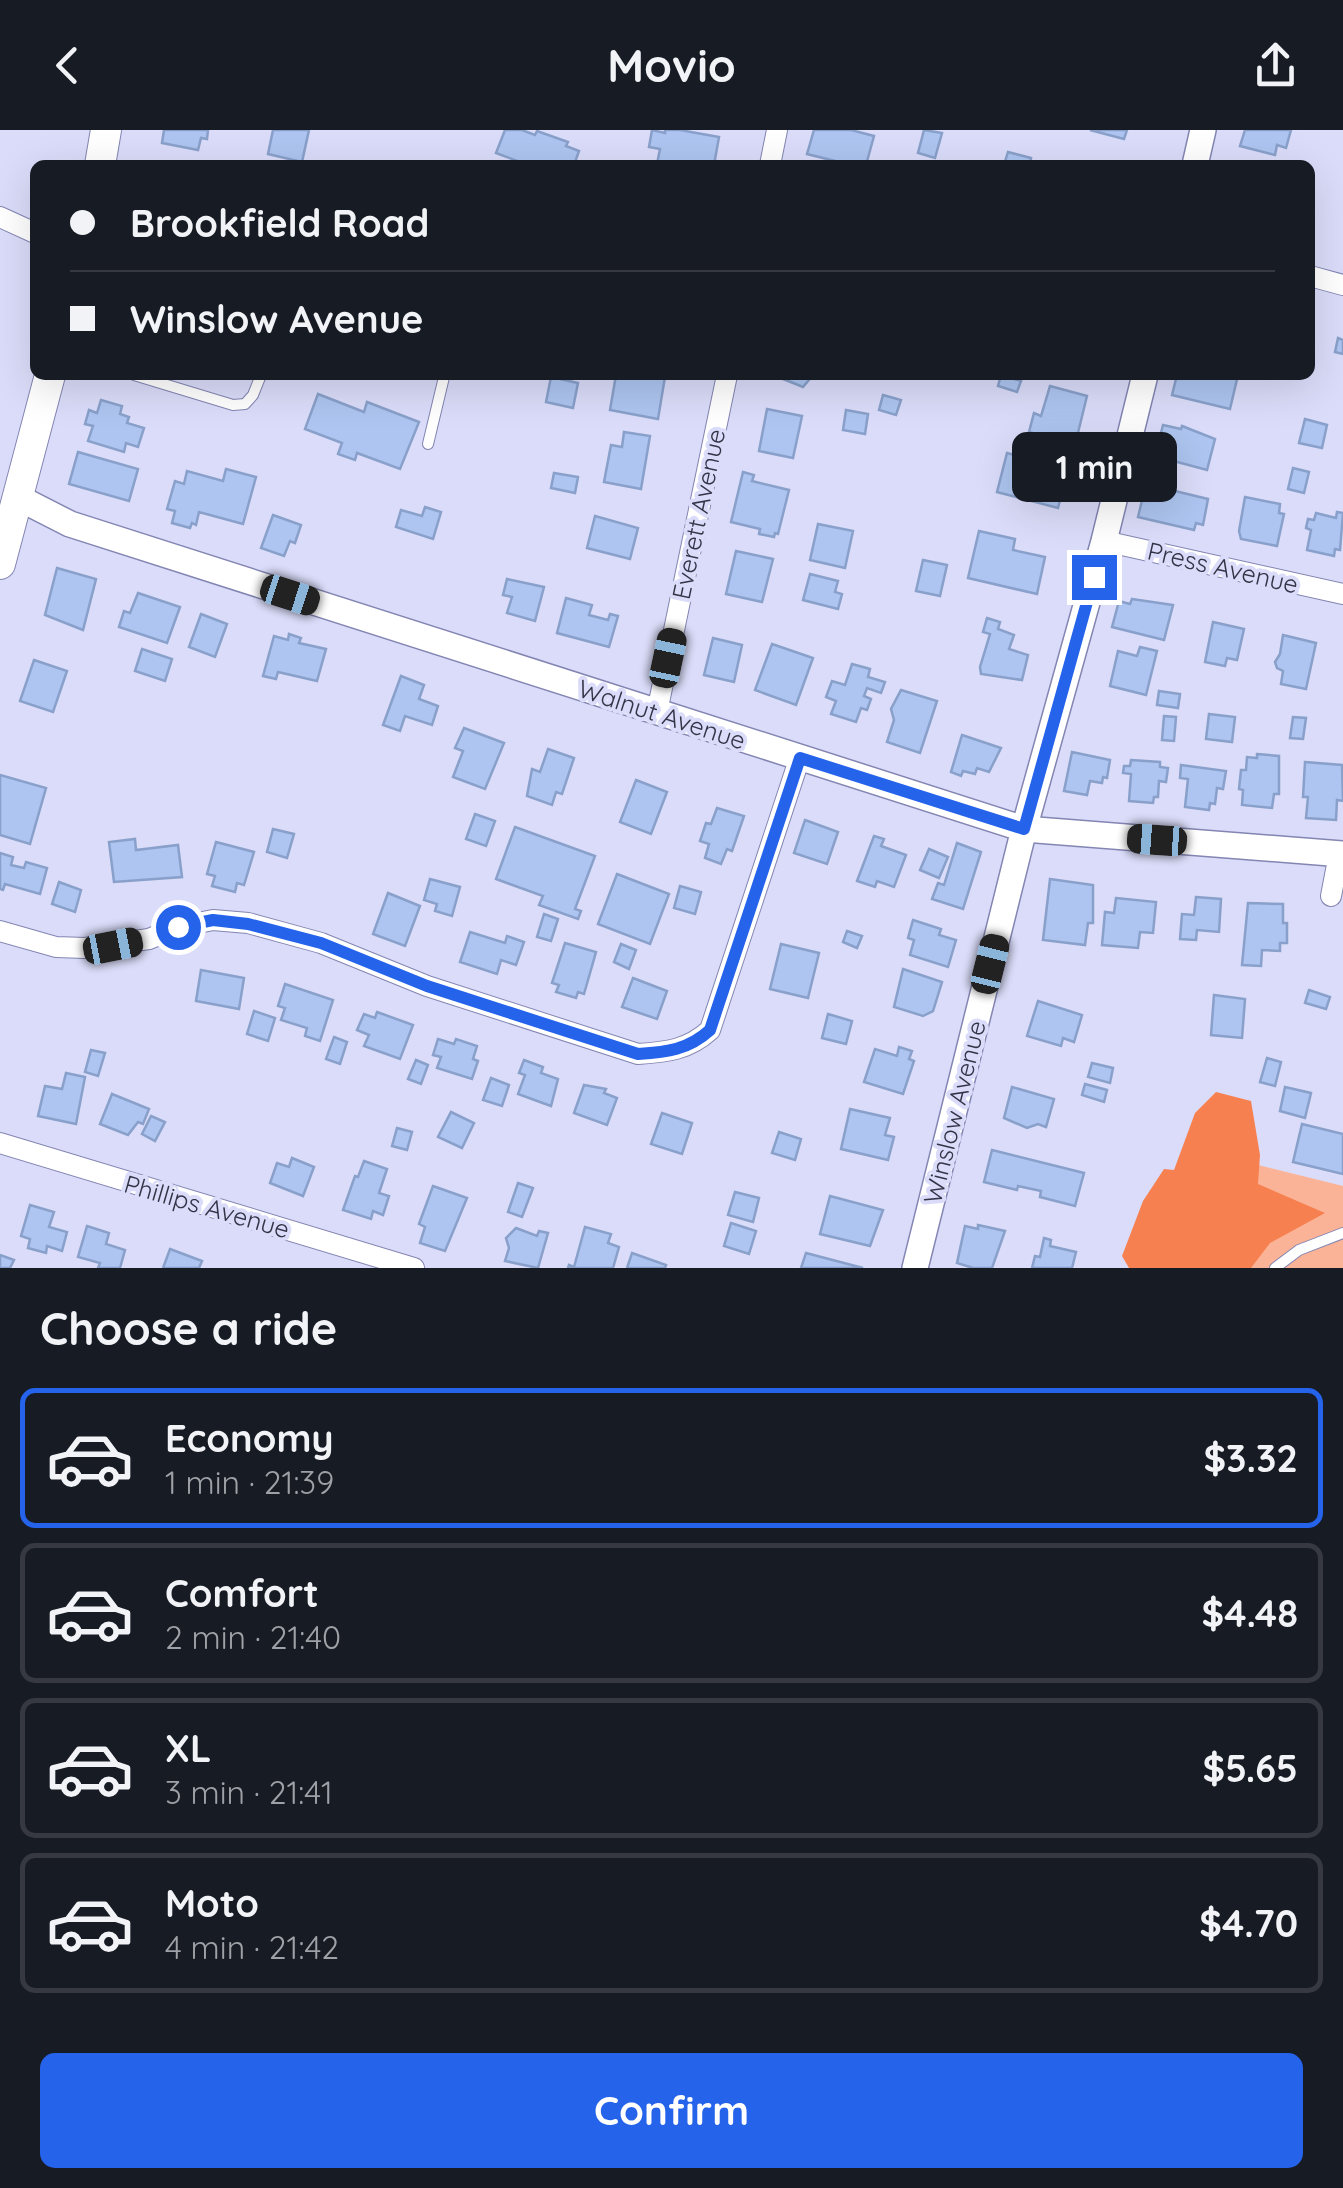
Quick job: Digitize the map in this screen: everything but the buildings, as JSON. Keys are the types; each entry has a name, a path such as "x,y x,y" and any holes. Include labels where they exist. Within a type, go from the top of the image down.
{"main road":[{"path":"101,160 106,130"},
{"path":"0,564 9,494 48,380"}],"street":[{"path":"771,160 778,130"},
{"path":"1196,160 1203,130"},
{"path":"0,217 30,231"},
{"path":"1315,278 1343,286"},
{"name":"Everett Avenue","path":"656,712 725,380"},
{"name":"Winslow Avenue","path":"915,1268 1024,829 1104,541 1144,380"},
{"name":"Walnut Avenue","path":"9,494 70,524 1024,829 1341,854"},
{"name":"Press Avenue","path":"1104,541 1343,594"},
{"path":"0,932 56,946 86,948 149,939 178,927 213,920 248,924 321,943 427,986 638,1054 666,1052 694,1045 710,1030 800,758"},
{"path":"1330,896 1341,854"},
{"name":"Phillips Avenue","path":"0,1143 414,1268"}],"lane":[{"path":"150,380 233,406 246,404 259,380"},
{"path":"428,444 441,380"},
{"path":"1275,1268 1299,1250 1343,1233"}],"shaded area":[{"path":"1216,1092 1251,1101 1260,1155 1258,1184 1325,1213 1270,1243 1251,1268 1129,1268 1122,1256 1143,1201 1164,1169 1174,1170 1195,1113"},
{"path":"1234,1159 1343,1186 1343,1268 1210,1268"}],"route":[{"path":"178,927 213,920 248,924 321,943 427,986 638,1054 694,1045 710,1030 800,758 1024,829 1094,577"}]}
